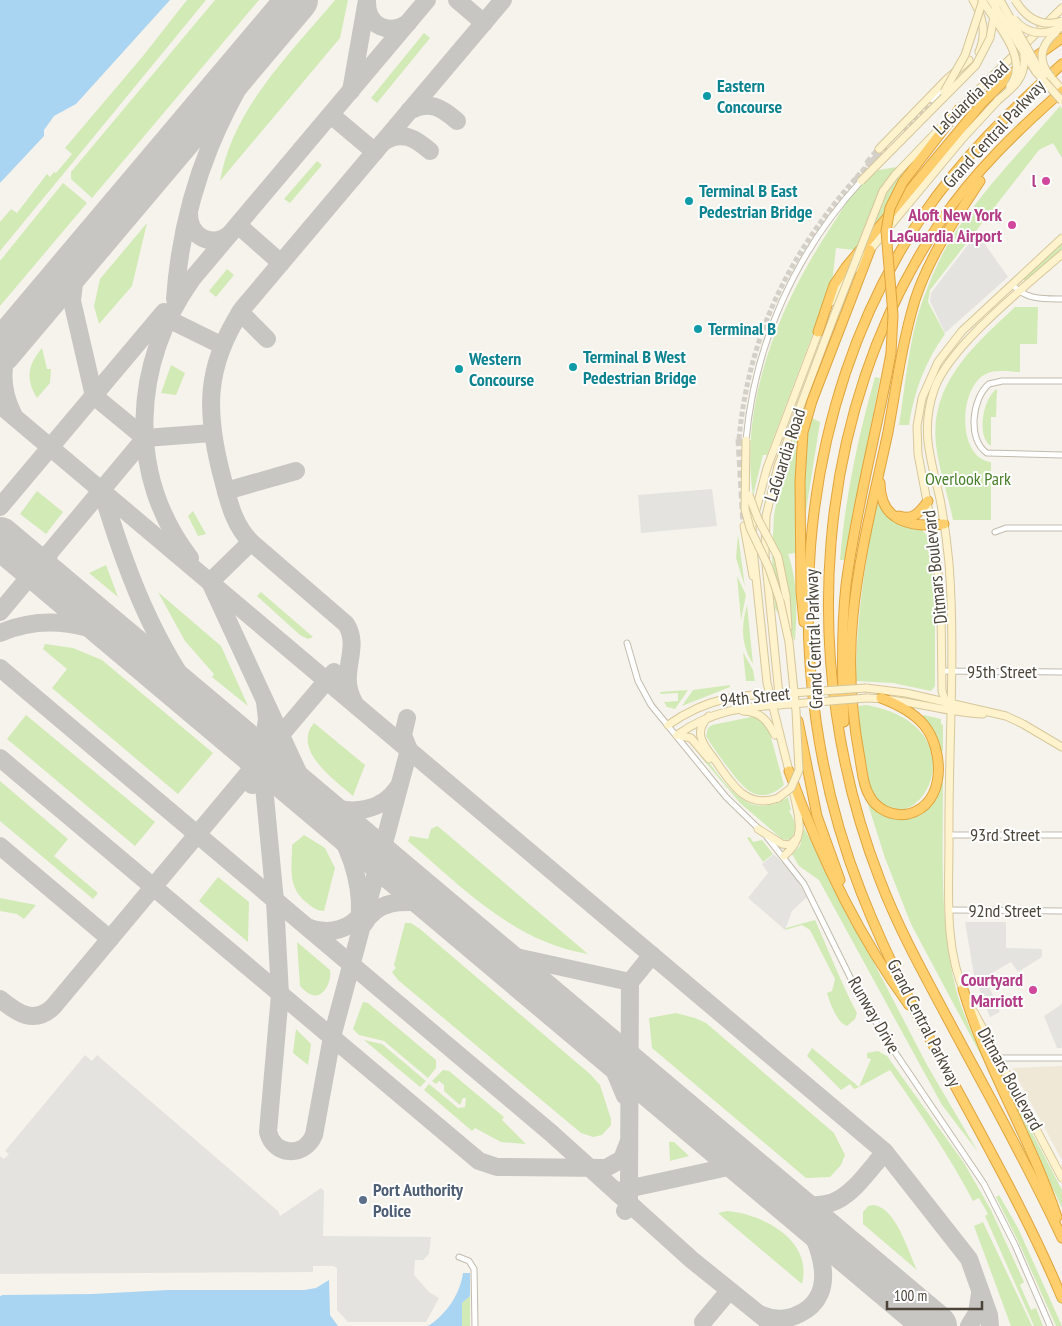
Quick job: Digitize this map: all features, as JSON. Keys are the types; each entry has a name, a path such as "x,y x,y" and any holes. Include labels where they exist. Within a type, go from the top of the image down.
{"highway":[{"path":"818,332 826,306 843,271 947,144 1004,81 1062,38"},
{"name":"Grand Central Parkway","path":"1062,64 979,144 932,202 887,274 852,354 826,447 812,544 810,642 817,721 836,810 858,882 880,937 927,1032 1011,1189 1062,1298"},
{"name":"Grand Central Parkway","path":"1062,90 1005,145 943,219 910,272 873,352 849,431 833,518 828,585 830,661 846,763 871,854 898,923 1026,1164 1062,1238"},
{"path":"846,763 842,657 846,586 858,510 891,353 893,315 886,231 890,208 903,182 960,108"},
{"path":"881,698 901,707 921,722 932,736 937,752 938,770 933,792 925,804 909,813 888,812 877,806 868,795 858,753 852,700 851,659 854,603 907,332 920,287 953,223 1005,145"},
{"path":"817,721 802,592 801,443 812,401 870,250"},
{"path":"887,433 880,487 883,500 891,512 904,523 933,526 944,524"},
{"path":"891,512 901,517 913,517 918,514 928,501"},
{"path":"794,708 817,816 836,870 868,939"},
{"path":"789,771 823,858 892,982 927,1032"},
{"path":"963,989 972,1020 1044,1177 1062,1230"}],"street":[{"path":"879,149 919,107 979,52 983,40 983,22 973,0"},
{"path":"944,92 966,56 982,0"},
{"path":"982,0 1017,61 1015,79 998,100"},
{"path":"991,0 1036,72 1062,102"},
{"path":"999,0 1052,90"},
{"path":"999,0 1016,21 1027,30 1044,33 1062,27"},
{"path":"789,642 775,585 747,516 745,496 746,440 760,364 782,300 816,238 861,181 976,65 990,38 999,0"},
{"path":"1015,0 1024,13 1033,20 1046,23 1062,21"},
{"name":"LaGuardia Road","path":"780,705 765,554 766,516 778,466 883,191 926,141 1062,8"},
{"path":"1062,27 1045,44 1042,58 1046,71 1062,90"},
{"path":"998,100 1012,89 1021,78 1024,66 1024,53"},
{"path":"932,100 969,60"},
{"name":"LaGuardia Road","path":"782,746 769,694 752,534 757,499 818,332 836,293 955,147 998,100"},
{"name":"Ditmars Boulevard","path":"948,703 942,691 941,608 933,526 917,439 919,413 926,386 938,362 962,331 1062,238"},
{"name":"Ditmars Boulevard","path":"1062,254 954,354 934,387 926,422 926,438 944,524 951,596 951,672 948,703 948,835 949,910 953,949 963,989 1062,1178"},
{"path":"1012,284 1019,292 1032,297 1062,299"},
{"path":"1062,381 996,381 988,384 981,391 976,406 975,421 978,446 987,453 1062,455"},
{"path":"709,716 701,729 701,739 738,792 748,798 764,801 778,798 791,788 799,770 783,571 774,548 758,519 749,495"},
{"path":"744,526 750,568 758,588"},
{"path":"995,532 1006,528 1062,528"},
{"name":"Runway Drive","path":"627,643 642,690 654,710 677,735 726,797 784,856 804,884 854,985 884,1036 984,1184 1015,1245 1050,1326"},
{"name":"95th Street","path":"941,671 1062,672"},
{"name":"94th Street","path":"668,725 694,709 714,700 779,693 866,688 887,689 996,714 1019,722 1062,747"},
{"name":"94th Street","path":"677,735 709,716 725,711 780,705 794,708 867,698 881,698 949,712 996,714"},
{"path":"725,711 747,711 762,716 770,723 782,746 789,771 799,832 794,846 784,856"},
{"path":"677,735 691,738 726,775"},
{"path":"758,829 785,845 793,843 799,832"},
{"name":"93rd Street","path":"948,835 1062,835"},
{"name":"92nd Street","path":"949,910 1062,910"},
{"path":"998,1058 1062,1058"},
{"path":"459,1258 469,1261 474,1269 475,1326"}],"shaded area":[{"path":"977,233 1008,277 945,333 930,301 931,293"},
{"path":"712,489 717,526 641,533 638,495"},
{"path":"774,854 794,875 807,897 792,911 785,930 748,898 768,873 762,864"},
{"path":"965,922 1006,922 1006,948 1042,949 1042,957 1018,972 1011,962 985,977 1000,1012 990,1017 974,975"},
{"path":"1062,1004 1062,1048 1057,1048 1044,1016"},
{"path":"85,1055 92,1061 97,1055 278,1211 280,1216 321,1188 324,1191 323,1236 431,1237 429,1254 423,1260 415,1260 414,1275 429,1292 439,1298 426,1322 348,1322 337,1310 337,1268 333,1266 313,1266 313,1272 0,1274 0,1156 4,1159 9,1154 5,1151"},
{"path":"1062,1066 1062,1160 1012,1068"}],"green space":[{"path":"187,0 206,0 0,251 0,222 11,209 17,213 47,174 50,177 54,172 56,173 72,154 65,148 143,56"},
{"path":"215,0 259,0 92,198 71,179 71,172"},
{"path":"335,0 348,0 340,38 220,181 227,155 237,130 250,106 282,62"},
{"path":"424,33 430,38 377,103 371,98"},
{"path":"1060,106 1062,109 1062,158 1053,143 1039,150 930,290 928,302 945,334 921,377 909,425 899,425 915,326 925,294 940,259 975,204"},
{"path":"317,161 322,165 290,203 284,199"},
{"path":"895,167 911,182 855,250 836,248 832,283 767,455 763,455 753,496 750,460 752,425 758,389 780,321 812,257 860,183 872,172"},
{"path":"63,183 87,203 0,306 0,261"},
{"path":"147,223 132,286 99,324 94,306 100,279"},
{"path":"1062,243 1062,249 1026,282 1023,279"},
{"path":"227,269 234,275 216,297 209,291"},
{"name":"Overlook Park","path":"1015,307 1038,307 1037,344 1020,344 1020,372 994,372 986,374 977,381 970,392 966,406 967,436 972,448 980,458 991,462 991,520 953,520 936,445 936,423 940,403 947,384 958,367 985,336"},
{"path":"42,348 47,369 51,369 50,383 37,398 31,384 30,372 34,360"},
{"path":"171,365 185,373 176,395 161,393"},
{"path":"875,377 880,378 846,560 840,560 853,468"},
{"name":"Overlook Park","path":"997,389 996,417 991,417 991,446 986,441 984,434 983,417 988,400"},
{"path":"810,417 820,422 806,511 804,512 804,454"},
{"path":"799,422 796,553 788,554 795,586 795,641 775,608 772,556 774,515 779,489"},
{"path":"37,491 63,512 46,534 20,514"},
{"path":"877,501 880,501 899,524 922,530 930,539 935,607 935,686 931,691 893,683 856,681 856,658 862,591"},
{"path":"193,511 206,534 198,536 188,516"},
{"path":"738,534 745,587 736,558"},
{"path":"106,565 118,597 89,573"},
{"path":"737,576 746,595 741,620"},
{"path":"158,592 221,646 248,706 212,677 214,674 185,641"},
{"path":"261,592 313,637 308,639 300,635 257,596"},
{"path":"747,605 753,664 746,650 743,636"},
{"path":"45,644 73,648 102,660 213,753 178,794 52,688 67,669 43,649"},
{"path":"743,652 753,670 755,681 746,681"},
{"path":"730,685 730,687 682,706 693,690"},
{"path":"688,690 675,709 667,707 664,702 678,701 678,693 661,694 660,692"},
{"path":"867,705 903,718 924,737 933,759 931,780 921,798 907,808 891,808 875,795 870,786 864,764 858,706"},
{"path":"26,715 155,822 135,846 7,739"},
{"path":"924,715 941,719 941,724 943,725 943,751 941,751 935,734 922,717"},
{"path":"756,716 767,723 784,785 766,795 758,795 744,787 723,762 706,736 708,728 712,725"},
{"path":"314,723 365,765 353,796 327,773 312,754 308,744 308,733"},
{"path":"703,755 729,788 749,803 761,806 774,804 788,797 791,810 789,811 795,826 792,837 788,840 782,839 740,803 702,758"},
{"path":"0,781 68,839 54,856 98,893 93,899 0,821"},
{"path":"943,782 944,912 951,964 962,1007 984,1061 911,924 885,858 866,798 911,817"},
{"path":"437,826 588,954 561,948 536,938 513,925 491,911 408,841 410,836 428,839 431,829"},
{"path":"804,828 927,1065 978,1152 942,1105 819,880 799,866 792,854 800,846"},
{"path":"304,835 325,848 335,868 324,911 317,910 307,903 293,884 291,869 292,845"},
{"path":"750,837 753,842 762,840 773,854 763,862 747,838"},
{"path":"218,877 249,902 248,942 199,901"},
{"path":"0,898 36,905 24,919 17,914 0,911"},
{"path":"815,920 857,1013 855,1019 847,1026 837,1017 830,1002 827,993 832,991 835,979 810,930 802,925 785,930 786,928"},
{"path":"405,923 411,923 420,929 590,1074 600,1085 611,1119 611,1125 602,1135 593,1137 581,1133 398,980 392,972 396,968 394,965"},
{"path":"297,942 330,970 328,984 319,995 309,993 300,986"},
{"path":"363,1002 368,1003 436,1060 436,1068 428,1078 384,1041 359,1035 353,1029"},
{"path":"676,1013 706,1023 834,1133 845,1155 841,1165 830,1177 806,1178 652,1048 649,1018"},
{"path":"296,1029 311,1044 308,1065 293,1053"},
{"path":"364,1040 382,1044 426,1081 420,1087"},
{"path":"812,1048 859,1087 854,1089 850,1084 841,1090 807,1056"},
{"path":"878,1051 887,1056 964,1163 991,1210 1024,1282 1020,1285 1031,1310 1036,1308 1043,1326 1034,1326 985,1216 988,1214 979,1198 973,1201 944,1151 890,1070 859,1087 871,1059 867,1058 867,1053"},
{"path":"443,1070 449,1071 504,1117 502,1120 526,1144 501,1142 475,1128 472,1131 424,1090 429,1084 458,1108 465,1107 466,1098 463,1098 460,1105 444,1091 444,1085 439,1081 436,1084 432,1081"},
{"path":"1006,1083 1062,1190 1062,1208 1005,1087"},
{"path":"669,1142 674,1142 689,1156 670,1161"},
{"path":"999,1195 1018,1228 1062,1326 1056,1326 996,1197"},
{"path":"874,1205 882,1208 895,1222 917,1270 863,1224 863,1212 868,1206"},
{"path":"727,1211 755,1217 782,1232 793,1242 800,1254 803,1268 802,1284 718,1213"},
{"path":"983,1222 1032,1326 1011,1326 974,1226"},
{"path":"470,1296 470,1326 462,1326 462,1303"}],"water":[{"path":"0,0 170,0 76,104 54,116 44,130 44,136 0,183"},
{"path":"463,1273 470,1273 470,1296 462,1303 462,1326 428,1326 441,1316 452,1303"},
{"path":"329,1280 330,1315 338,1326 0,1326 0,1296 3,1295 92,1294 168,1290 304,1290 316,1288"}],"taxiway":[{"path":"351,91 367,0"},
{"path":"190,558 169,525 155,491 147,455 144,419 148,382 157,347 172,312 192,279 427,0"},
{"path":"457,0 484,23"},
{"path":"354,702 349,691 348,681 352,643 346,624 251,542 240,528 233,513 223,480 213,433 211,412 215,371 221,350 243,308 503,0"},
{"path":"367,2 371,18 380,26 394,28 408,23"},
{"path":"175,299 179,258 187,219 197,182 210,146 244,78 287,11"},
{"path":"409,111 423,106 434,107 446,112 457,121"},
{"path":"331,115 375,152"},
{"path":"383,142 390,138 408,137 419,142 430,151"},
{"path":"189,212 192,228 202,238 215,240 230,234"},
{"path":"238,225 281,263"},
{"path":"91,244 75,275 72,301 94,396 145,438"},
{"path":"0,507 164,312"},
{"path":"240,312 267,339"},
{"path":"168,319 221,345"},
{"path":"13,414 6,394 3,375 6,356 14,336"},
{"path":"0,405 885,1152 969,1259 989,1315 990,1326"},
{"path":"0,612 145,438 212,433"},
{"path":"226,491 296,471"},
{"path":"102,491 121,550 144,607 171,661 206,712"},
{"path":"0,536 4,541"},
{"path":"251,542 210,582 310,798 320,804 335,808 345,810 365,809 384,802 398,787"},
{"path":"49,553 46,569 51,581"},
{"path":"0,633 32,624 63,623 94,630 125,643"},
{"path":"0,668 551,1133 692,1260 774,1326"},
{"path":"273,744 334,672"},
{"path":"0,999 13,1009 32,1016 39,1015 53,1007 261,758 267,719 265,702"},
{"path":"242,742 256,757 263,776 275,901 280,994 268,1132 276,1146 290,1151 303,1148 314,1135 332,1037 409,750 403,735 407,718"},
{"path":"0,758 479,1161 497,1167 606,1168 622,1159 629,1141"},
{"path":"252,785 287,780"},
{"path":"327,813 341,836 352,860 360,899 360,913"},
{"path":"0,846 110,939"},
{"path":"364,924 370,915 386,905 404,902 433,903"},
{"path":"307,927 324,931 339,929 354,922 365,909"},
{"path":"467,931 516,957 630,982"},
{"path":"625,1211 629,1204 630,982 652,955"},
{"path":"587,1033 612,1065 625,1096"},
{"path":"783,1198 802,1204 818,1205 831,1203 853,1189 885,1152"},
{"path":"618,1191 742,1164"},
{"path":"762,1315 780,1319 794,1316 812,1305 820,1294 823,1280 819,1251 800,1212"},
{"path":"703,1322 729,1291"},
{"path":"969,1326 977,1313 980,1294"}],"runway":[{"path":"0,352 297,0"},
{"path":"0,538 936,1326"}],"tunnel":[{"path":"903,130 932,100"},
{"path":"739,439 745,396 755,355 768,317 785,280 805,245 828,212 884,148"},
{"path":"867,164 879,149"},
{"path":"855,181 888,149"},
{"path":"739,439 744,526"}],"place":[{"name":"Eastern Concourse","path":"707,96"},
{"name":"l","path":"1046,181"},
{"name":"Terminal B East Pedestrian Bridge","path":"689,201"},
{"name":"Aloft New York LaGuardia Airport","path":"1012,225"},
{"name":"Terminal B","path":"698,329"},
{"name":"Terminal B West Pedestrian Bridge","path":"573,367"},
{"name":"Western Concourse","path":"459,369"},
{"name":"Courtyard Marriott","path":"1033,990"},
{"name":"Port Authority Police","path":"363,1200"}]}
